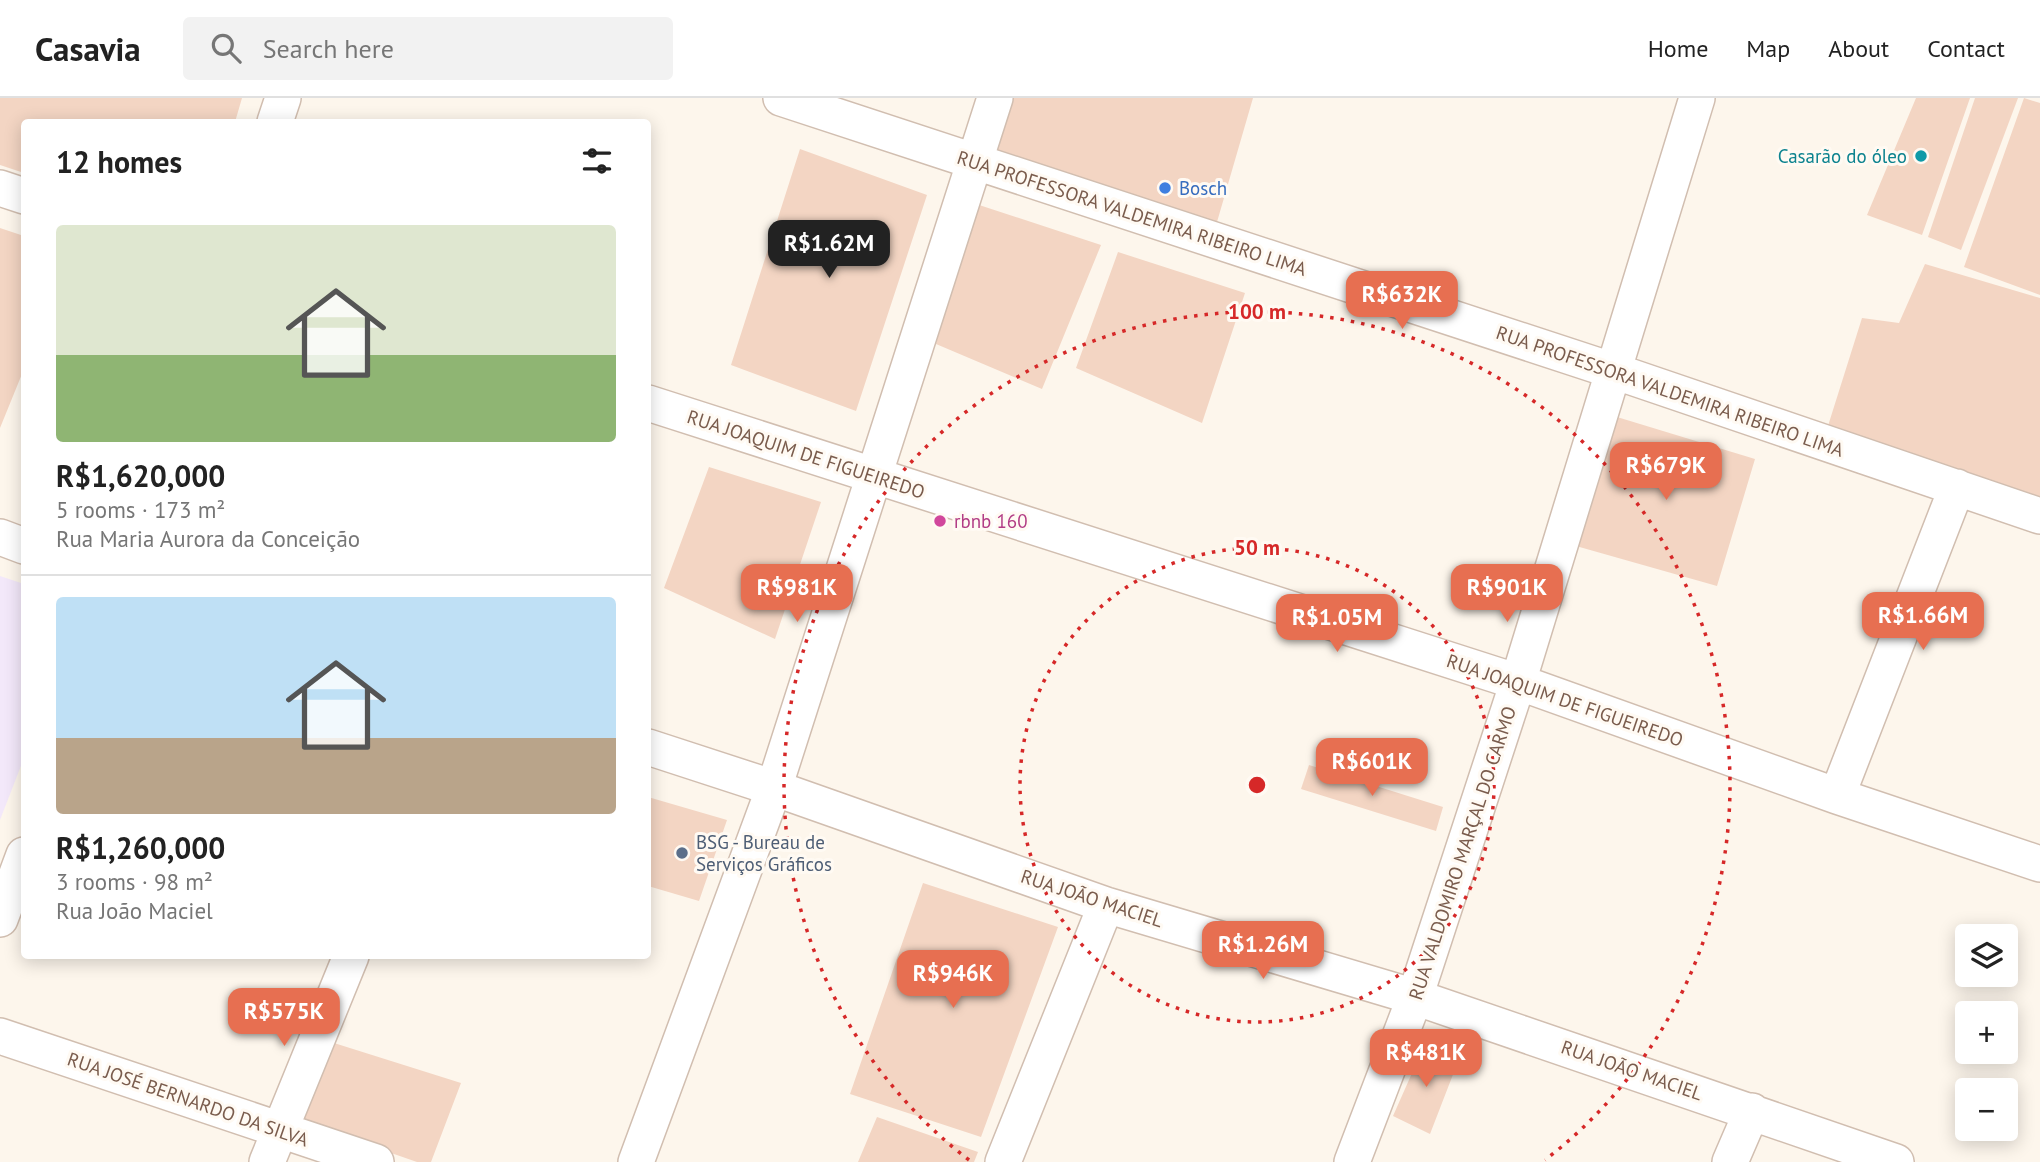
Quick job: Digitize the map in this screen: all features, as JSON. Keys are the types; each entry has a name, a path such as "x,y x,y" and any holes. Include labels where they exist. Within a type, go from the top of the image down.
{"street":[{"path":"276,119 283,98"},
{"name":"RUA PROFESSORA VALDEMIRA RIBEIRO LIMA","path":"781,98 1614,371 2040,516"},
{"path":"636,1162 775,788 995,98"},
{"name":"RUA VALDOMIRO MARÇAL DO CARMO","path":"1352,1162 1415,997 1518,682 1698,98"},
{"path":"0,188 21,196"},
{"name":"RUA JOAQUIM DE FIGUEIREDO","path":"651,404 1518,682 1837,796 2040,864"},
{"path":"1837,796 1957,487"},
{"path":"0,537 21,545"},
{"name":"RUA JOÃO MACIEL","path":"651,748 775,788 1106,905 1415,997 1896,1162"},
{"path":"0,919 21,863"},
{"path":"1003,1162 1106,905"},
{"path":"274,1147 350,959"},
{"name":"RUA JOSÉ BERNARDO DA SILVA","path":"0,1036 274,1147 376,1162"},
{"path":"1730,1162 1752,1111"}],"shaded area":[{"path":"0,576 21,583 21,766 0,820"}],"building":[{"path":"0,98 242,98 236,119 21,119 21,172 0,165"},
{"name":"Bosch","path":"1007,98 1253,98 1217,222 990,154"},
{"name":"Casarão do óleo","path":"1916,98 1970,98 1922,235 1867,215"},
{"path":"1975,98 2018,98 1961,250 1928,237"},
{"path":"2024,98 2040,103 2040,295 1964,267"},
{"path":"800,149 927,195 856,411 731,365"},
{"path":"973,203 1101,245 1042,389 936,344"},
{"path":"0,228 21,235 21,376 0,428"},
{"path":"1118,252 1245,293 1202,423 1076,368"},
{"path":"1925,264 2040,298 2040,502 1827,429 1862,318 1899,323"},
{"path":"1617,417 1755,459 1717,586 1576,546"},
{"path":"709,467 821,502 775,639 664,588"},
{"path":"1309,765 1443,807 1436,831 1301,789"},
{"name":"BSG - Bureau de Serviços Gráficos","path":"651,798 727,820 699,901 651,887"},
{"path":"923,883 1058,927 981,1137 850,1094"},
{"path":"334,1043 461,1083 431,1162 417,1162 302,1122"},
{"path":"1424,1046 1459,1059 1430,1134 1393,1116"},
{"path":"877,1117 978,1152 974,1162 858,1162"}],"place":[{"name":"Casarão do óleo","path":"1921,156"},
{"name":"Bosch","path":"1165,188"},
{"name":"rbnb 160","path":"940,521"},
{"name":"BSG - Bureau de Serviços Gráficos","path":"682,853"}]}
